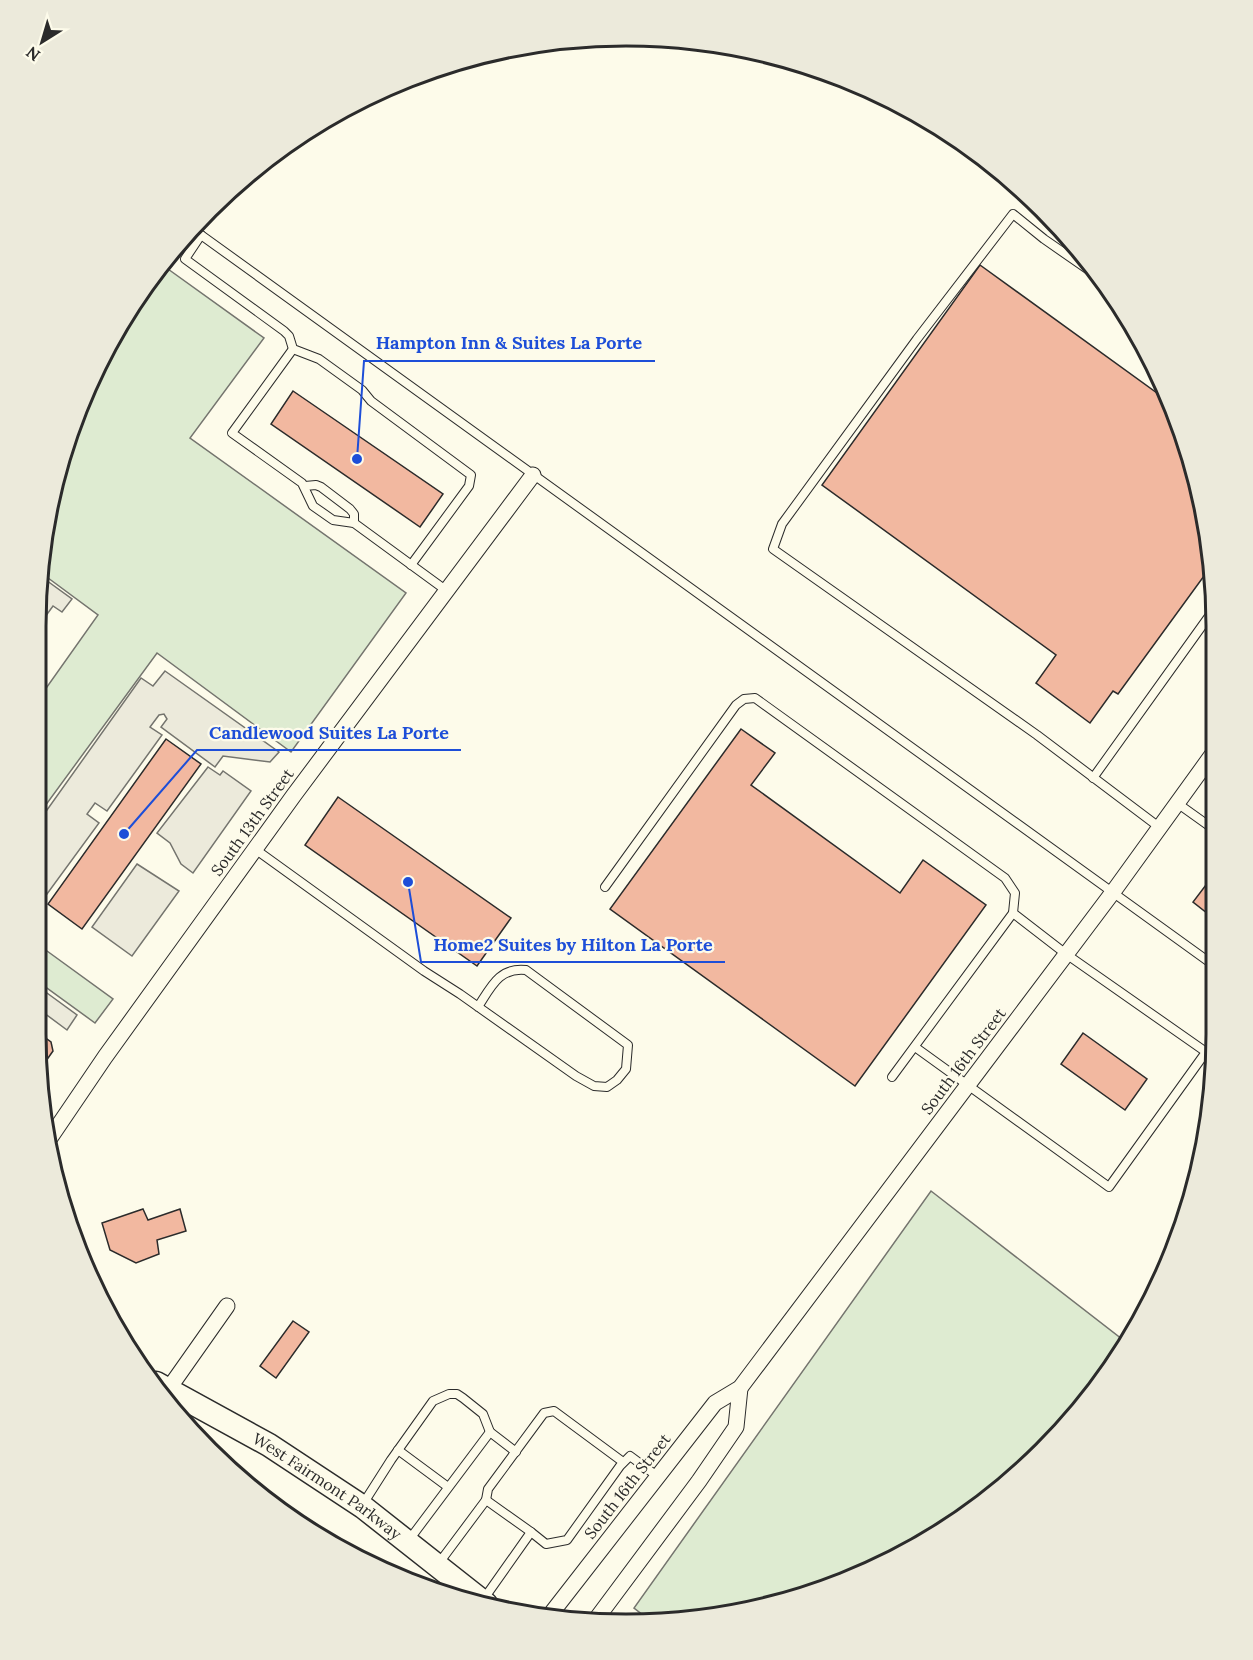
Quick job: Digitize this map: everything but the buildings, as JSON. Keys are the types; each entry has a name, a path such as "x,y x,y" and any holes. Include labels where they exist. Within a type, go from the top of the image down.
{"main road":[{"name":"West Fairmont Parkway","path":"171,1392 269,1445 362,1506 472,1593"}],"street":[{"name":"South 13th Street","path":"55,1131 255,849 533,475"},
{"name":"South 16th Street","path":"554,1609 715,1402 740,1388 1113,892 1206,763"},
{"path":"166,1387 227,1306"},
{"path":"601,1613 699,1481 736,1427 740,1388"}],"lane":[{"path":"1077,261 1013,214 917,339 782,524 772,549 1037,735 1159,827"},
{"path":"447,591 354,523 333,520 313,506 305,486 232,433 292,349 289,336 284,331 185,259 201,236 1206,960"},
{"path":"292,349 319,359 362,390 371,401 471,475 469,486 411,565"},
{"path":"305,486 321,487 350,509 354,514 354,523"},
{"path":"1093,778 1206,621"},
{"path":"605,887 736,705 744,699 755,698 1005,878 1015,893 1013,914 892,1077"},
{"path":"1177,803 1206,824"},
{"path":"255,849 424,971 576,1076 594,1086 607,1087 626,1069 628,1045 526,970 514,969 495,981 477,1007"},
{"path":"1013,914 1206,1052"},
{"path":"915,1047 1109,1186 1205,1053"},
{"path":"362,1506 398,1450 434,1401 449,1394 457,1394 474,1406 483,1414 490,1432 516,1452"},
{"path":"438,1566 486,1500 488,1489 544,1413 554,1411 623,1462"},
{"path":"407,1542 490,1432"},
{"path":"398,1450 448,1487"},
{"path":"486,1500 546,1544 567,1540 623,1462 630,1456 657,1476"},
{"path":"488,1597 531,1532"}],"green space":[{"path":"169,270 264,338 190,438 406,593 291,752 157,653 46,805 46,688 98,615 49,579 58,513 77,440 106,370 144,304"},
{"path":"46,950 113,999 95,1023 46,987"},
{"path":"931,1191 1120,1338 1087,1387 1037,1444 980,1494 916,1536 848,1569 777,1594 702,1609 641,1613 634,1608"}],"shaded area":[{"path":"49,582 72,599 62,612 53,606 47,615"},
{"path":"165,671 279,752 270,762 223,756 215,767 161,727 167,719 164,714 159,715 150,727 162,735 107,811 95,803 87,814 99,823 47,894 46,811 141,678 153,686"},
{"path":"208,767 220,775 223,771 251,791 193,873 181,864 170,843 157,833"},
{"path":"137,864 179,891 132,956 92,927"},
{"path":"46,992 77,1015 67,1030 46,1014"}],"place":[{"name":"Hampton Inn & Suites La Porte","path":"357,459"},
{"name":"Candlewood Suites La Porte","path":"124,834"},
{"name":"Home2 Suites by Hilton La Porte","path":"408,882"}]}
